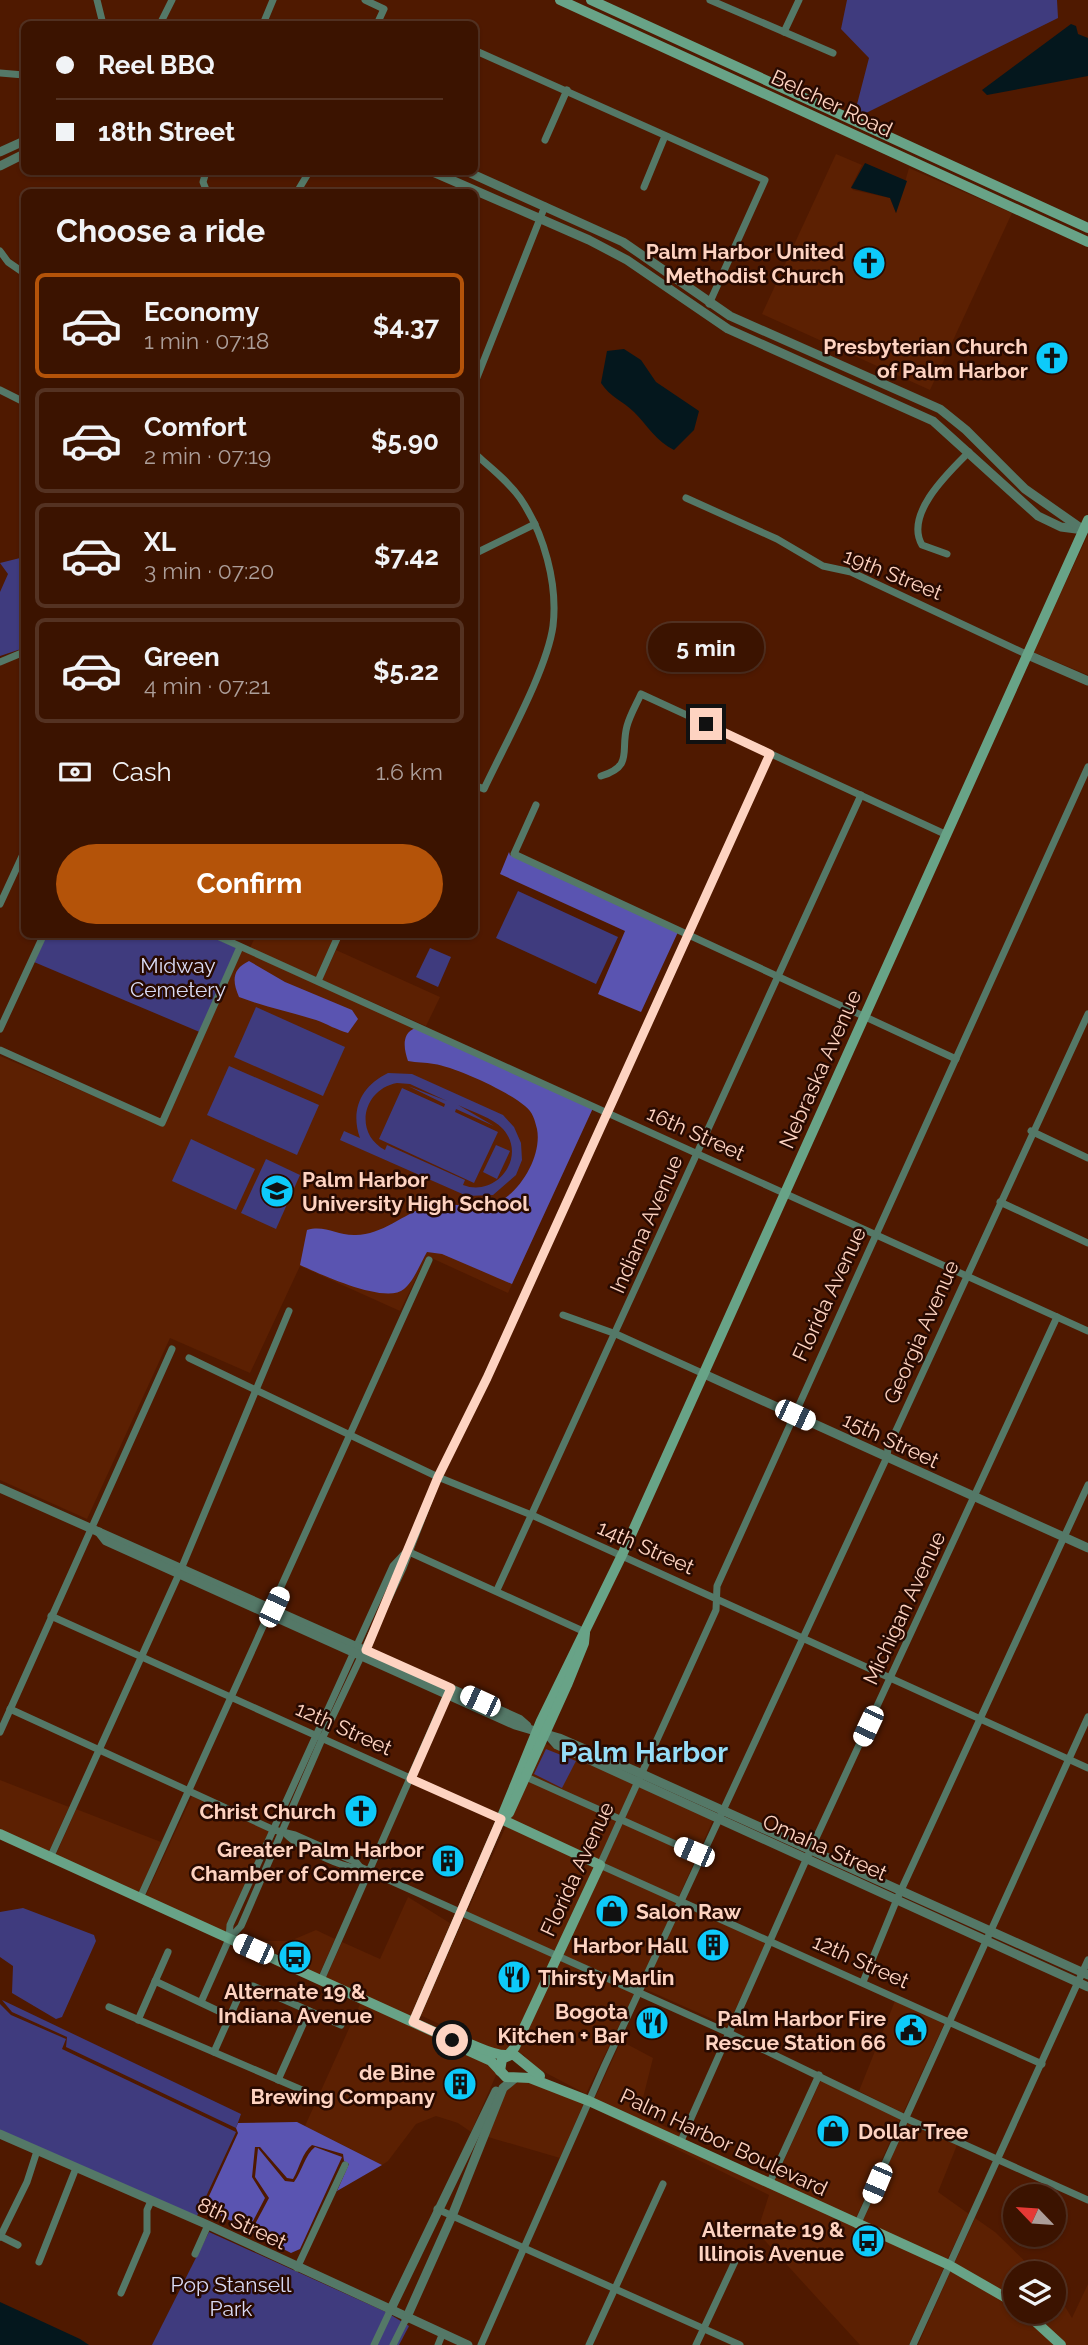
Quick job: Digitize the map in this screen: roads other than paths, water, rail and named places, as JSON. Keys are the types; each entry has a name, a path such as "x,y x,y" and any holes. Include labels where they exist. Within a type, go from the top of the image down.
{"main road":[{"name":"Belcher Road","path":"560,0 1088,242"},
{"name":"Belcher Road","path":"591,0 1088,228"},
{"name":"Nebraska Avenue","path":"501,1819 509,1813 578,1640 585,1632 622,1555 1086,525"},
{"name":"Nebraska Avenue","path":"501,1819 540,1733"},
{"name":"12th Street","path":"501,1819 600,1865"},
{"path":"0,1835 452,2040 524,2060 522,2074 515,2079 501,2073 491,2061 460,2047 452,2040"},
{"name":"Florida Avenue","path":"507,2055 515,2047 543,1991 600,1865"},
{"name":"Florida Avenue","path":"524,2060 523,2045 536,2017 543,1991"},
{"path":"501,2073 500,2061 507,2055"},
{"name":"Palm Harbor Boulevard","path":"524,2060 532,2072 566,2091"},
{"name":"Palm Harbor Boulevard","path":"515,2079 530,2078 589,2101 949,2265 1003,2297"},
{"path":"1038,2324 1061,2345"}],"street":[{"path":"97,0 102,21"},
{"path":"162,21 172,0"},
{"path":"264,21 273,0"},
{"path":"365,0 384,9 378,21"},
{"path":"710,0 833,52"},
{"path":"784,32 799,0"},
{"path":"478,52 765,180 709,304"},
{"path":"0,72 21,75"},
{"path":"545,140 567,90"},
{"path":"644,187 665,136"},
{"path":"0,152 21,142"},
{"path":"0,166 21,156"},
{"path":"440,175 473,189"},
{"path":"475,175 631,247 709,304 940,410 1041,501 1086,525"},
{"path":"478,191 627,260 720,324 933,421 1033,512 1061,527 1086,525"},
{"path":"478,375 545,206"},
{"path":"0,251 8,262 21,270"},
{"path":"799,361 804,349"},
{"path":"883,398 888,386"},
{"path":"0,390 21,400"},
{"path":"947,554 922,545 918,537 918,522 942,480 979,443"},
{"path":"478,457 519,496 535,524 550,570 553,627 541,663 484,789 478,787"},
{"name":"19th Street","path":"686,498 777,539 823,566 851,572 1088,681"},
{"path":"1033,512 1041,501"},
{"path":"478,552 535,524"},
{"path":"0,662 21,653"},
{"path":"601,776 612,773 626,756 628,723 641,694 947,835"},
{"path":"201,2002 229,1939 241,1926 319,1738 407,1551 438,1477 477,1399 770,754"},
{"name":"Florida Avenue","path":"600,1865 719,1599 717,1586 1088,767"},
{"name":"Indiana Avenue","path":"498,1590 861,795"},
{"path":"536,805 514,854 688,932 956,1059"},
{"path":"0,904 21,858"},
{"path":"0,1029 42,938"},
{"name":"16th Street","path":"221,938 1088,1331"},
{"path":"318,981 337,938"},
{"path":"0,1050 162,1123 240,947"},
{"name":"Georgia Avenue","path":"702,1856 887,1457 888,1448 1031,1132 1088,1014"},
{"path":"1031,1132 1088,1157"},
{"path":"1000,1202 1088,1243"},
{"path":"140,1898 429,1261"},
{"path":"50,1858 180,1570 289,1311"},
{"name":"15th Street","path":"563,1315 616,1334 1088,1548"},
{"name":"Michigan Avenue","path":"680,2143 731,2034 808,1855 1057,1317"},
{"path":"0,1732 89,1528 172,1349"},
{"name":"14th Street","path":"189,1358 438,1477 622,1555 1088,1768"},
{"path":"863,1982 898,1895 1088,1485"},
{"name":"Omaha Street","path":"0,1488 449,1691 515,1726 540,1733 557,1745 641,1777 986,1936 1088,1987"},
{"path":"407,1551 498,1590 585,1632"},
{"name":"12th Street","path":"51,1616 501,1819"},
{"path":"321,1980 449,1691"},
{"path":"10,1709 281,1832 295,1835 356,1862 370,1872 731,2034 905,2118 1088,2200"},
{"path":"857,2225 986,1936 1088,1717"},
{"path":"481,2345 523,2246 702,1856 524,1776"},
{"name":"Nebraska Avenue","path":"413,2022 501,1819"},
{"name":"12th Street","path":"600,1865 1042,2064"},
{"name":"Omaha Street","path":"986,1936 1085,1974"},
{"path":"138,2020 168,1952"},
{"path":"913,2345 1078,1982 1085,1974 1088,1960"},
{"path":"155,1981 229,2015"},
{"path":"214,2052 242,1989 253,1986 341,2025"},
{"path":"109,2007 302,2090"},
{"path":"278,2080 309,2011"},
{"path":"374,2345 501,2073"},
{"path":"769,2184 819,2075"},
{"path":"393,2345 452,2216 503,2088 515,2079"},
{"name":"8th Street","path":"0,2134 208,2225 406,2319 468,2345"},
{"path":"18,2245 1,2237 27,2182 37,2151"},
{"path":"297,2268 345,2165"},
{"path":"39,2263 76,2168"},
{"path":"589,2345 663,2184"},
{"path":"121,2293 148,2232 147,2210 151,2201"},
{"path":"437,2209 740,2345"},
{"path":"195,2254 208,2225"},
{"path":"696,2345 738,2255"},
{"path":"438,2345 442,2335"}],"place":[{"name":"Palm Harbor United Methodist Church","path":"869,263"},
{"name":"Presbyterian Church of Palm Harbor","path":"1052,358"},
{"name":"Palm Harbor University High School","path":"277,1191"},
{"name":"Christ Church","path":"361,1811"},
{"name":"Greater Palm Harbor Chamber of Commerce","path":"448,1861"},
{"name":"Salon Raw","path":"612,1911"},
{"name":"Harbor Hall","path":"713,1945"},
{"name":"Alternate 19 & Indiana Avenue","path":"295,1957"},
{"name":"Thirsty Marlin","path":"514,1977"},
{"name":"Bogota Kitchen + Bar","path":"652,2023"},
{"name":"Palm Harbor Fire Rescue Station 66","path":"911,2030"},
{"name":"de Bine Brewing Company","path":"460,2084"},
{"name":"Dollar Tree","path":"833,2131"},
{"name":"Alternate 19 & Illinois Avenue","path":"868,2241"}],"district":[{"name":"Palm Harbor","path":"644,1752"}],"park label":[{"name":"Midway Cemetery","path":"178,977"},
{"name":"Pop Stansell Park","path":"231,2296"}]}
